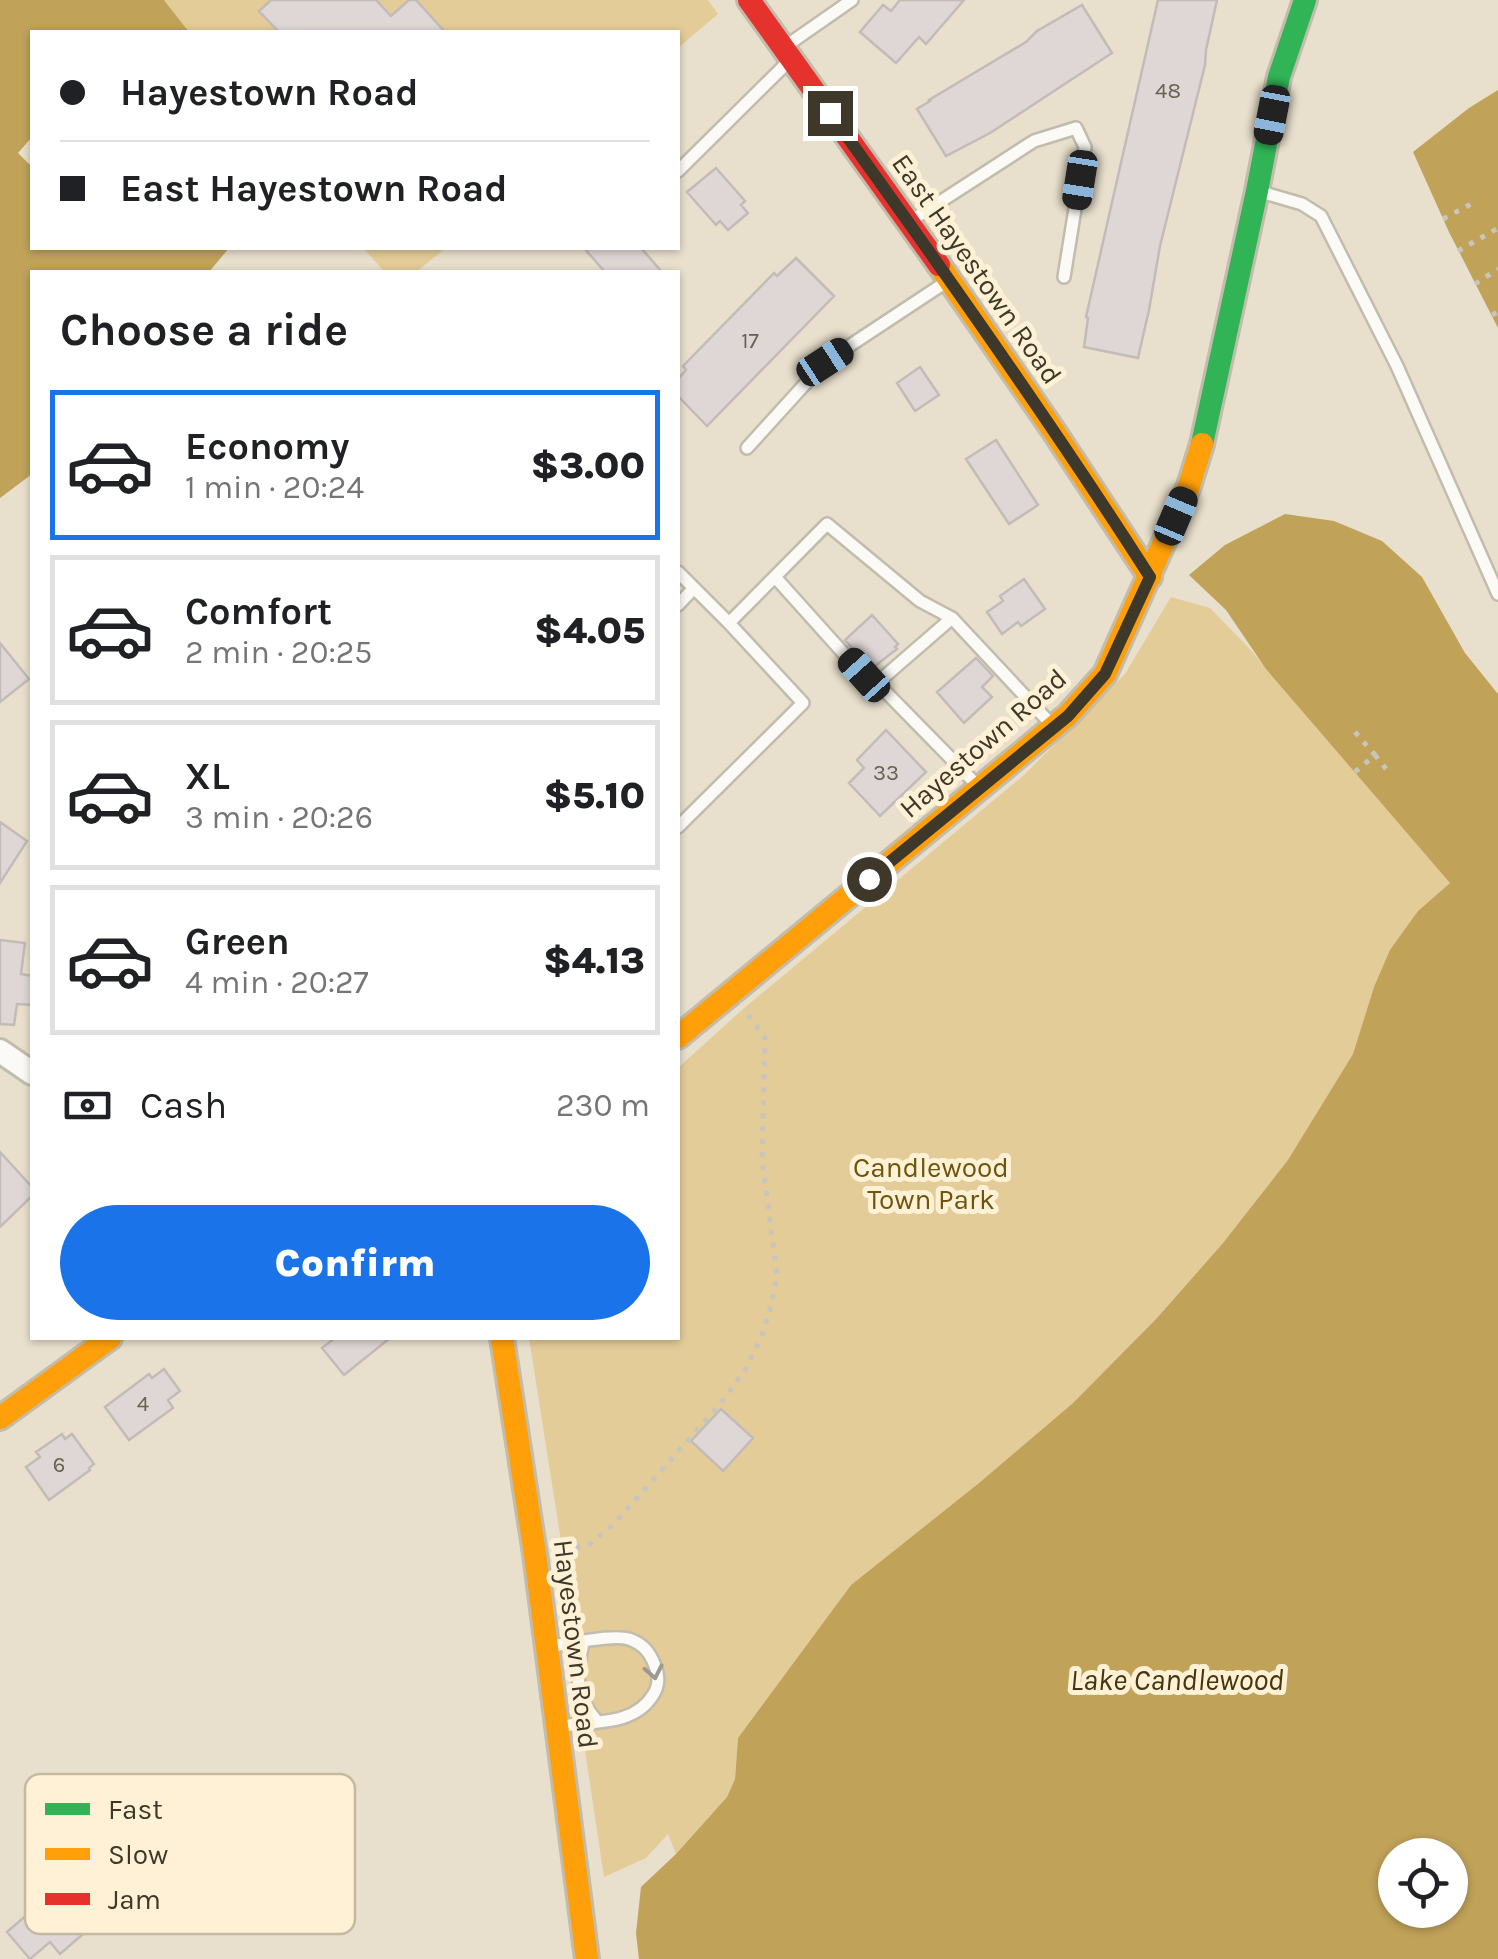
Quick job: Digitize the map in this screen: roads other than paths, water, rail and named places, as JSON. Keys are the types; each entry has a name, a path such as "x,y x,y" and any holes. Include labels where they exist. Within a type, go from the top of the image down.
{"street":[{"name":"East Hayestown Road","path":"748,0 950,280 1150,577"},
{"name":"Hayestown Road","path":"680,1035 1068,716 1105,674 1189,486 1202,444 1279,77 1305,0"},
{"path":"0,1051 30,1072"},
{"path":"0,1418 107,1340"},
{"name":"Hayestown Road","path":"502,1340 535,1554 587,1959"}],"lane":[{"path":"680,169 787,54 852,0"},
{"path":"908,222 1034,141 1076,128 1085,147 1064,276"},
{"path":"1258,191 1302,204 1321,216 1397,366 1498,594"},
{"path":"747,448 825,362 950,280"},
{"path":"729,623 828,524 920,601 952,618 1054,727"},
{"path":"680,574 803,703 680,825"},
{"path":"775,577 864,675 877,682 980,788"},
{"path":"680,603 694,588"},
{"path":"877,682 952,618"},
{"path":"547,1646 602,1638 627,1639 648,1650 658,1672 657,1691 641,1711 614,1721 557,1726"},
{"path":"583,1642 577,1681 586,1708 597,1721"}],"water":[{"path":"0,0 164,0 187,30 30,30 30,139 18,153 30,165 30,250 227,250 211,270 30,270 30,476 0,498"},
{"path":"1498,90 1498,328 1413,152"},
{"name":"Lake Candlewood","path":"1285,514 1334,521 1382,541 1422,577 1465,653 1498,694 1498,1959 639,1959 636,1933 641,1887 727,1797 735,1779 738,1738 851,1585 1073,1403 1157,1318 1223,1243 1288,1160 1353,1054 1390,950 1418,911 1450,883 1266,669 1226,610 1189,575 1225,545"}],"park label":[{"name":"Candlewood Town Park","path":"931,1183"}]}
